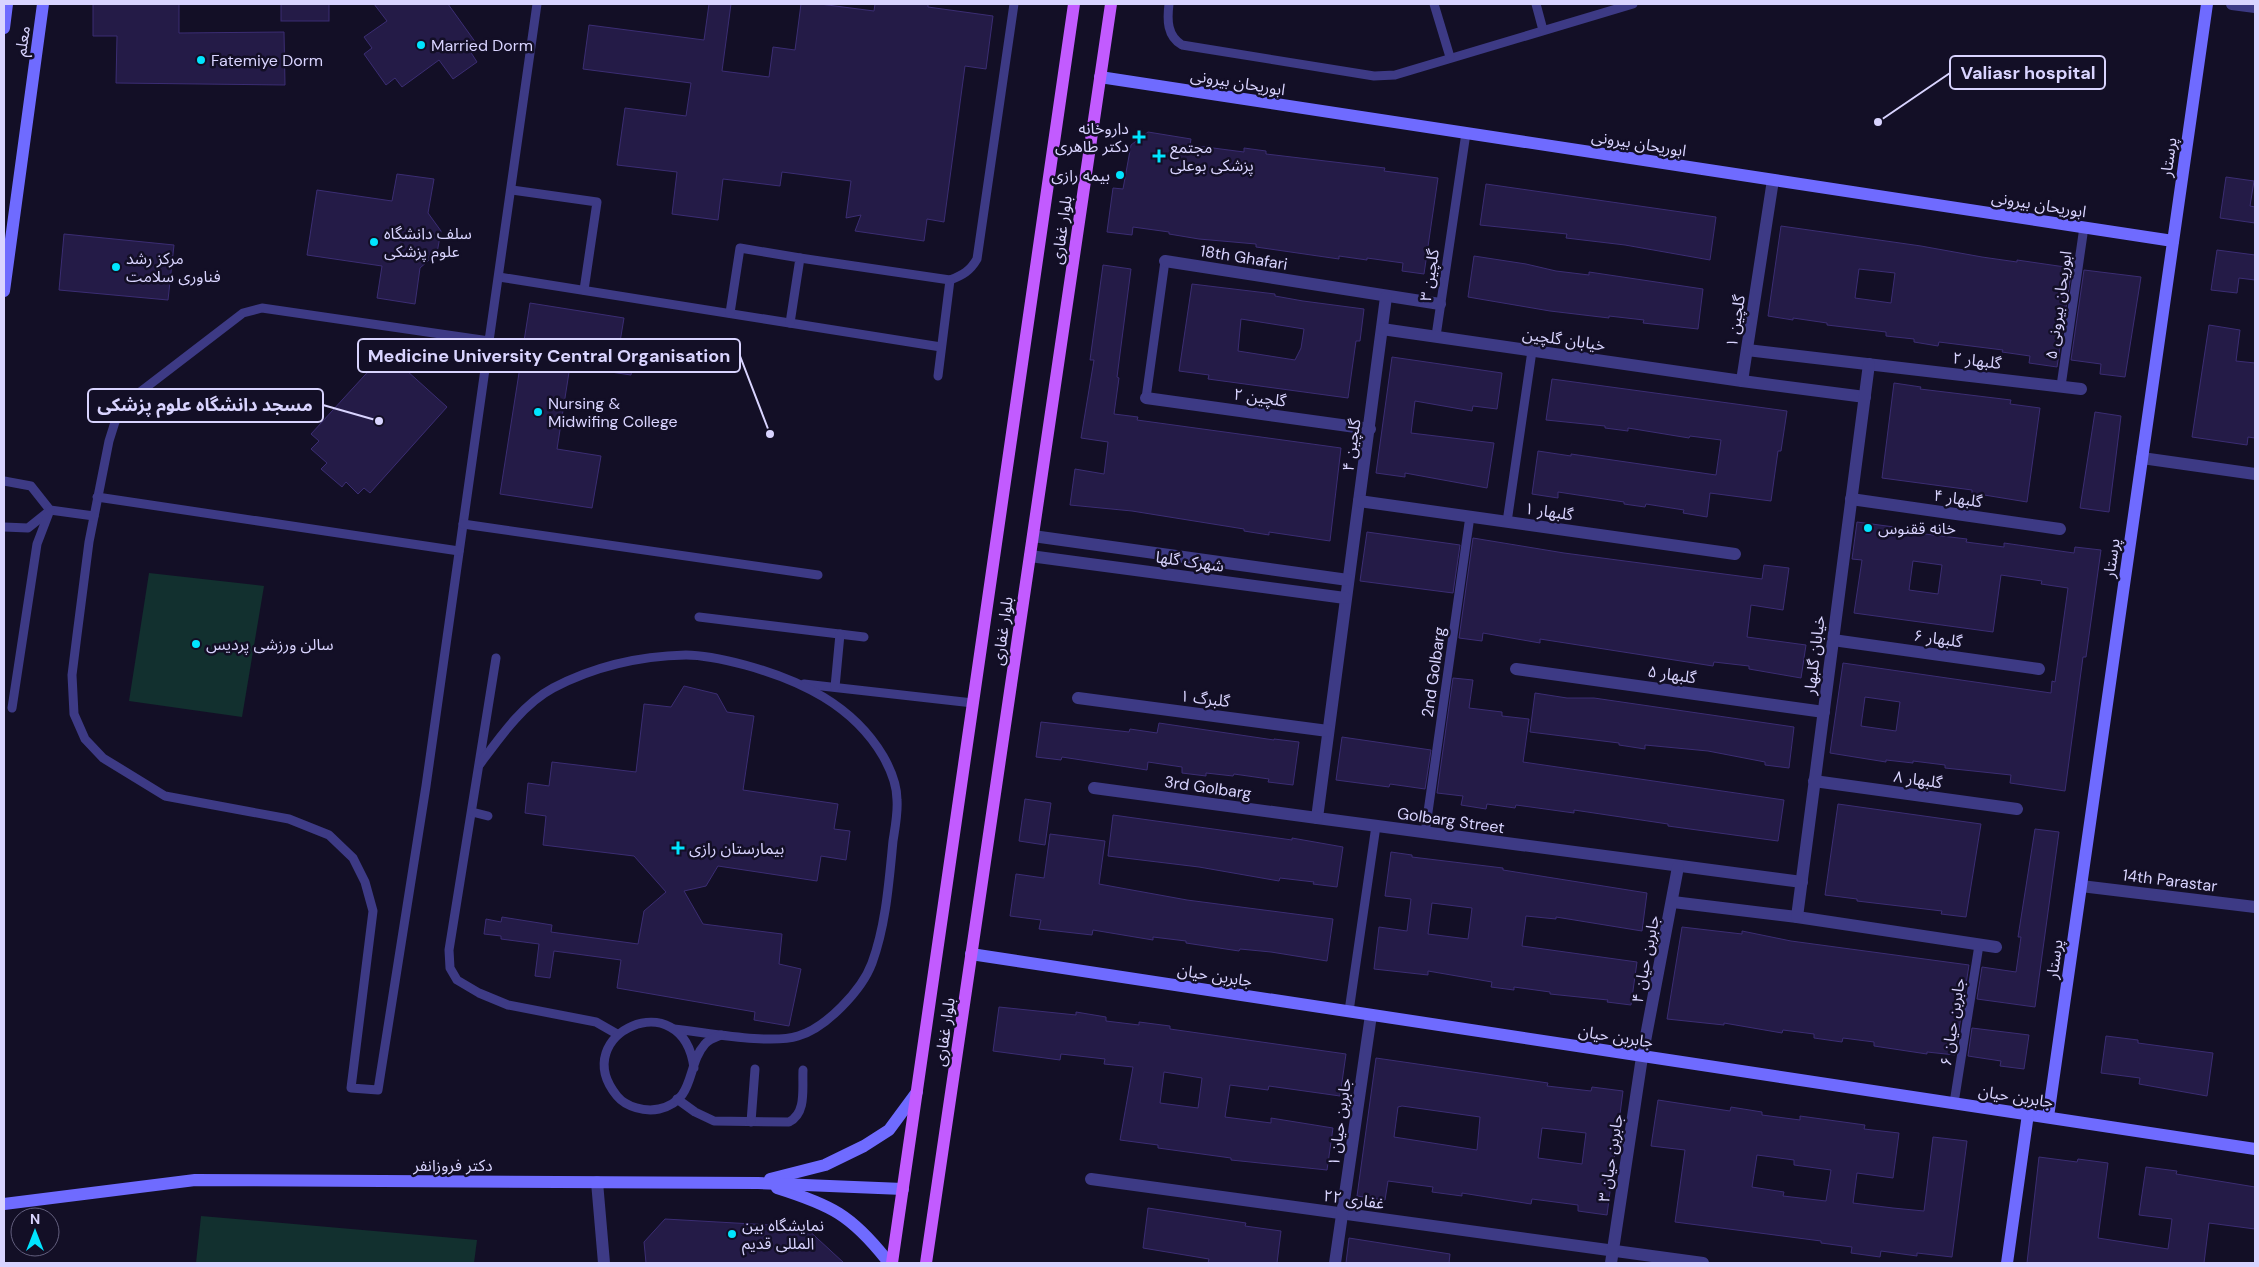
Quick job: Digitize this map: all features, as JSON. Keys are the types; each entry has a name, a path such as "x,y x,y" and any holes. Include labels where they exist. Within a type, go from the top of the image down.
{"main road":[{"name":"بلوار غفاری","path":"892,1263 1074,4"},
{"name":"بلوار غفاری","path":"926,1263 1111,4"}],"street":[{"path":"4,28 7,4"},
{"name":"معلم","path":"4,291 43,4"},
{"name":"پرستار","path":"2048,1118 2207,4"},
{"path":"2232,4 2255,7"},
{"name":"ابوریحان بیرونی","path":"1100,77 2173,241"},
{"name":"گلچین ۱","path":"1742,381 1773,180"},
{"name":"18th Ghafari","path":"1165,261 1386,297"},
{"path":"1386,297 1440,304"},
{"name":"گلچین ۴","path":"1345,598 1370,429 1386,297"},
{"name":"خیابان گلچین","path":"1382,329 1742,381"},
{"name":"گلبهار ۲","path":"1747,350 2081,389"},
{"name":"خیابان گلبهار","path":"1797,917 1869,364"},
{"path":"1742,381 1865,397"},
{"name":"گلچین ۲","path":"1146,398 1370,429"},
{"path":"2142,458 2255,474"},
{"name":"گلبهار ۴","path":"1851,499 2060,529"},
{"name":"گلبهار ۱","path":"1360,501 1735,554"},
{"name":"شهرک گلها","path":"1033,536 1348,580"},
{"name":"شهرک گلها","path":"1030,556 1345,598"},
{"path":"1316,818 1345,598"},
{"name":"گلبهار ۶","path":"1833,640 2039,669"},
{"name":"گلبهار ۵","path":"1516,669 1824,712"},
{"name":"گلبرگ ۱","path":"1078,698 1328,731"},
{"name":"گلبهار ۸","path":"1814,781 2017,809"},
{"name":"3rd Golbarg","path":"1094,788 1316,818"},
{"name":"Golbarg Street","path":"1316,818 1802,882"},
{"name":"جابربن حیان ۴","path":"1642,1057 1673,902 1678,867"},
{"name":"14th Parastar","path":"2081,886 2255,906"},
{"path":"1673,902 1797,917 1996,947"},
{"name":"جابربن حیان","path":"971,954 2255,1149"},
{"name":"جابربن حیان ۱","path":"1335,1263 1371,1015"},
{"name":"جابربن حیان ۳","path":"1612,1257 1642,1057"},
{"path":"758,1183 825,1165 864,1146 889,1130 917,1092"},
{"path":"2007,1263 2028,1114"},
{"name":"غفاری ۲۲","path":"1091,1179 1342,1214 1612,1257 1703,1263"},
{"name":"دکتر فروزانفر","path":"4,1204 195,1180 758,1183 903,1189"},
{"path":"596,1182 604,1263"},
{"path":"758,1183 808,1198 840,1212 866,1234 886,1259 886,1263"}],"lane":[{"path":"489,341 262,308 243,313 127,402 114,422 108,441 97,497 72,675 74,714 85,739 103,758 165,796 289,818 329,835 353,858 366,882 373,910 351,1088 378,1090 426,786 537,4"},
{"path":"730,313 740,248 950,280 964,275 972,268 977,259 1014,4"},
{"path":"1169,4 1167,17 1171,35 1182,46 1374,76 1395,74 1633,4"},
{"path":"1434,4 1450,57"},
{"path":"1536,4 1543,30"},
{"name":"گلچین ۳","path":"1436,336 1466,133"},
{"path":"512,190 597,202 584,290"},
{"name":"ابوریحان بیرونی ۵","path":"2061,386 2084,227"},
{"path":"790,323 800,258"},
{"path":"1146,398 1165,261"},
{"path":"499,276 941,347"},
{"path":"938,376 950,280"},
{"path":"1507,522 1532,351"},
{"path":"4,481 31,486 50,510 94,516"},
{"path":"97,497 459,551"},
{"path":"4,527 28,528 50,510"},
{"path":"12,708 38,544 50,510"},
{"name":"2nd Golbarg","path":"1425,833 1470,516"},
{"path":"463,524 818,575"},
{"path":"699,617 864,637"},
{"path":"835,687 840,634"},
{"path":"480,764 500,737 529,706 551,689 586,673 614,664 686,655 718,658 800,683 820,694 852,718 883,756 893,776 898,802 880,933 871,965 856,991 840,1008 817,1026 798,1036 767,1038 674,1029"},
{"path":"496,658 449,950 450,968 458,980 479,993 508,1004 596,1022 618,1034"},
{"path":"800,683 973,703"},
{"path":"472,812 488,816"},
{"path":"1349,1011 1376,826"},
{"name":"جابربن حیان ۶","path":"1954,1103 1979,945"},
{"path":"694,1068 692,1054 685,1040 674,1029 660,1022 645,1021 630,1025 618,1034 609,1046 604,1061 605,1075 611,1088 620,1099 632,1106 646,1110 660,1109 683,1094 690,1082 704,1045 721,1034"},
{"path":"751,1122 755,1070"},
{"path":"677,1099 695,1112 714,1121 789,1122 797,1118 801,1110 803,1070"}],"green space":[{"name":"سالن ورزشی پردیس","path":"149,573 264,586 242,717 129,701"},
{"path":"201,1216 477,1240 474,1263 196,1263"}],"building":[{"name":"Fatemiye Dorm","path":"93,4 179,4 179,33 284,32 285,85 116,83 117,36 93,36"},
{"name":"Fatemiye Dorm","path":"281,4 329,4 329,21 281,21"},
{"name":"Married Dorm","path":"374,4 448,4 476,43 468,48 477,62 453,79 439,60 402,87 395,78 386,85 364,54 372,48 364,37 387,21"},
{"path":"709,4 731,4 722,71 769,77 773,47 795,50 801,4 820,4 874,11 875,4 928,4 928,7 993,16 986,69 965,66 944,222 927,219 924,241 855,231 861,215 846,218 851,181 782,172 780,186 723,179 718,220 672,214 677,172 617,165 625,108 686,116 691,83 583,69 589,25 704,40"},
{"path":"1148,132 1191,139 1190,145 1244,152 1244,148 1266,151 1266,154 1385,168 1384,171 1438,178 1424,274 1402,271 1403,263 1367,258 1367,260 1339,256 1339,259 1256,247 1256,244 1199,239 1169,234 1169,232 1133,227 1132,235 1107,232 1113,188 1123,189 1131,145"},
{"name":"سلف دانشگاه علوم پزشکی","path":"397,174 434,179 428,213 441,231 437,253 420,268 415,304 377,298 382,266 307,255 317,190 392,201"},
{"path":"2226,177 2254,181 2250,206 2255,207 2255,223 2220,218"},
{"path":"1486,184 1716,217 1710,260 1625,245 1566,238 1567,234 1480,225"},
{"path":"1781,226 1921,246 1982,257 2072,268 2057,367 2029,363 2030,356 2002,352 2003,350 1939,342 1938,346 1914,342 1914,339 1886,336 1886,332 1768,316","holes":["1859,269 1895,273 1891,303 1855,298"]},
{"name":"مرکز رشد فناوری سلامت","path":"64,234 174,245 168,300 59,290"},
{"path":"2217,250 2255,255 2255,280 2239,278 2237,293 2211,290"},
{"path":"1474,256 1556,271 1589,275 1589,272 1703,289 1698,329 1643,323 1644,320 1550,311 1468,297"},
{"path":"1103,265 1131,269 1114,414 1138,417 1137,420 1341,448 1330,541 1269,532 1269,535 1244,531 1244,529 1132,511 1070,505 1075,469 1104,474 1108,442 1081,438 1094,360 1090,360"},
{"path":"2084,270 2141,277 2125,377 2100,374 2101,364 2071,360"},
{"path":"1192,284 1275,294 1275,296 1303,301 1364,309 1360,341 1356,341 1348,398 1208,379 1209,375 1179,371","holes":["1241,319 1304,329 1301,348 1295,360 1238,351"]},
{"name":"Nursing & Midwifing College","path":"530,303 624,318 620,342 636,345 631,375 570,366 557,449 601,456 592,508 500,494"},
{"path":"2209,325 2240,330 2236,361 2255,363 2255,438 2248,437 2247,445 2192,437"},
{"path":"386,352 447,407 370,493 364,488 358,494 346,482 342,487 321,469 327,463 311,449 319,441 311,434"},
{"path":"1392,357 1502,373 1497,409 1473,406 1472,411 1415,401 1411,433 1494,443 1487,488 1405,473 1405,477 1376,473"},
{"path":"1552,379 1787,411 1781,451 1778,451 1771,501 1710,493 1707,517 1683,513 1684,510 1646,504 1645,507 1624,504 1624,502 1558,492 1558,498 1532,494 1538,451 1716,475 1721,440 1690,436 1689,438 1628,428 1628,431 1605,428 1605,426 1546,420"},
{"path":"1894,383 1921,387 1920,389 2011,400 2010,404 2040,408 2027,502 1972,493 1972,490 1882,478"},
{"path":"2095,412 2121,416 2109,512 2080,508"},
{"path":"1857,522 1909,529 1908,532 1967,539 1966,542 2004,547 2004,543 2074,553 2075,547 2101,550 2086,657 2083,657 2065,791 2010,783 2011,775 1945,768 1945,765 1913,761 1913,763 1886,760 1886,762 1830,753 1843,663 2051,693 2052,681 2055,682 2068,588 2041,584 2042,581 2001,575 1993,632 1854,613 1862,560 1852,559","holes":["1913,561 1942,565 1938,594 1909,590","1865,697 1900,702 1896,731 1861,726"]},
{"path":"1367,532 1460,545 1453,593 1360,581"},
{"path":"1473,538 1564,553 1762,579 1764,565 1789,568 1783,610 1751,605 1747,637 1806,645 1801,678 1749,669 1749,666 1714,662 1713,666 1540,639 1540,643 1483,633 1482,641 1459,638"},
{"path":"1453,678 1473,680 1469,708 1502,712 1502,716 1529,719 1523,762 1784,800 1778,841 1668,826 1668,824 1574,810 1574,813 1516,805 1515,808 1487,804 1486,809 1461,805 1463,796 1437,793"},
{"path":"684,686 717,694 727,712 754,716 743,790 838,804 834,829 850,831 846,860 821,856 817,881 718,866 706,886 684,891 703,924 782,934 779,964 801,969 789,1026 754,1020 755,1012 617,988 621,960 554,951 550,978 535,976 539,944 501,939 501,936 484,934 486,919 501,922 502,917 552,925 551,932 638,944 644,911 666,892 634,856 543,845 546,816 525,813 528,783 549,786 552,762 636,772 644,704 671,707"},
{"path":"1535,693 1567,698 1594,698 1794,727 1789,768 1765,765 1765,762 1708,751 1645,745 1645,749 1619,745 1619,743 1530,732"},
{"path":"1041,722 1129,732 1130,729 1157,733 1159,723 1299,742 1293,785 1268,782 1269,779 1234,774 1233,776 1206,773 1206,776 1182,773 1182,767 1148,762 1147,770 1062,757 1061,760 1036,757"},
{"path":"1342,737 1431,750 1425,789 1390,784 1389,787 1336,780"},
{"path":"1025,799 1051,803 1045,845 1019,841"},
{"path":"1838,804 1981,824 1966,917 1941,914 1942,911 1857,901 1857,899 1825,895"},
{"path":"1113,815 1292,840 1292,838 1343,847 1337,887 1313,884 1314,882 1280,878 1279,881 1199,867 1108,856"},
{"path":"2035,829 2059,832 2035,1007 1977,999 1982,967 2016,972 2021,937 2018,937"},
{"path":"1050,834 1105,841 1099,884 1187,900 1333,919 1327,961 1271,952 1240,949 1239,951 1153,937 1153,940 1093,930 1092,935 1039,929 1041,920 1010,916 1016,874 1044,878"},
{"path":"1391,852 1412,855 1412,857 1503,868 1503,870 1647,893 1642,931 1556,917 1556,919 1526,916 1522,946 1637,962 1631,1005 1514,987 1514,990 1491,987 1492,982 1428,971 1428,975 1374,969 1379,927 1407,931 1411,899 1385,896","holes":["1432,903 1472,908 1468,939 1428,934"]},
{"path":"1682,927 1742,934 1742,931 1791,941 1969,965 1955,1055 1927,1052 1927,1054 1874,1046 1874,1042 1843,1038 1842,1042 1814,1038 1814,1034 1783,1030 1782,1033 1724,1023 1724,1025 1667,1019"},
{"path":"999,1007 1076,1015 1076,1012 1106,1017 1106,1021 1139,1025 1139,1022 1170,1026 1170,1029 1346,1054 1340,1096 1269,1086 1268,1090 1230,1085 1225,1117 1271,1123 1271,1118 1333,1128 1327,1170 1231,1160 1231,1158 1158,1148 1158,1145 1120,1140 1133,1067 1104,1064 1105,1059 1061,1054 1060,1060 993,1051","holes":["1164,1072 1202,1078 1198,1108 1160,1103"]},
{"path":"1972,1028 2029,1035 2024,1069 2000,1066 2001,1061 1968,1056"},
{"path":"2106,1036 2138,1040 2138,1043 2213,1053 2207,1096 2139,1084 2140,1078 2101,1073"},
{"path":"1376,1058 1548,1083 1547,1086 1591,1091 1592,1087 1623,1091 1607,1215 1578,1211 1578,1205 1532,1199 1531,1204 1462,1193 1462,1196 1432,1192 1433,1187 1388,1181 1385,1200 1357,1196","holes":["1398,1107 1480,1117 1477,1150 1394,1137","1542,1128 1586,1133 1582,1164 1538,1158"]},
{"path":"1658,1100 1730,1111 1731,1107 1762,1112 1762,1115 1800,1120 1800,1116 1865,1125 1864,1129 1899,1133 1893,1178 1857,1173 1853,1203 1924,1211 1933,1137 1967,1141 1952,1257 1917,1253 1917,1256 1881,1251 1880,1257 1851,1253 1852,1247 1821,1243 1821,1241 1675,1222 1685,1150 1651,1146","holes":["1757,1155 1794,1160 1794,1165 1831,1170 1826,1201 1783,1196 1784,1192 1752,1187"]},
{"path":"2039,1157 2077,1162 2078,1159 2108,1163 2098,1238 2168,1249 2172,1219 2139,1215 2146,1167 2177,1171 2176,1174 2255,1187 2255,1229 2209,1223 2204,1263 2027,1263"},
{"path":"1148,1208 1246,1223 1245,1226 1281,1231 1277,1263 1208,1263 1209,1259 1143,1248"},
{"name":"نمایشگاه بین المللی قدیم","path":"665,1219 805,1227 844,1263 646,1263 644,1242"},
{"path":"1349,1238 1450,1254 1449,1263 1346,1263"}],"place":[{"name":"Married Dorm","path":"421,45"},
{"name":"Fatemiye Dorm","path":"201,60"},
{"name":"Valiasr hospital","path":"1878,122"},
{"name":"داروخانه دکتر طاهری","path":"1139,137"},
{"name":"مجتمع پزشکی بوعلی","path":"1159,156"},
{"name":"بیمه رازی","path":"1120,175"},
{"name":"سلف دانشگاه علوم پزشکی","path":"374,242"},
{"name":"مرکز رشد فناوری سلامت","path":"116,267"},
{"name":"Nursing & Midwifing College","path":"538,412"},
{"name":"مسجد دانشگاه علوم پزشکی","path":"379,421"},
{"name":"Medicine University Central Organisation","path":"770,434"},
{"name":"خانه ققنوس","path":"1868,528"},
{"name":"سالن ورزشی پردیس","path":"196,644"},
{"name":"بیمارستان رازی","path":"678,848"},
{"name":"نمایشگاه بین المللی قدیم","path":"732,1234"}]}
